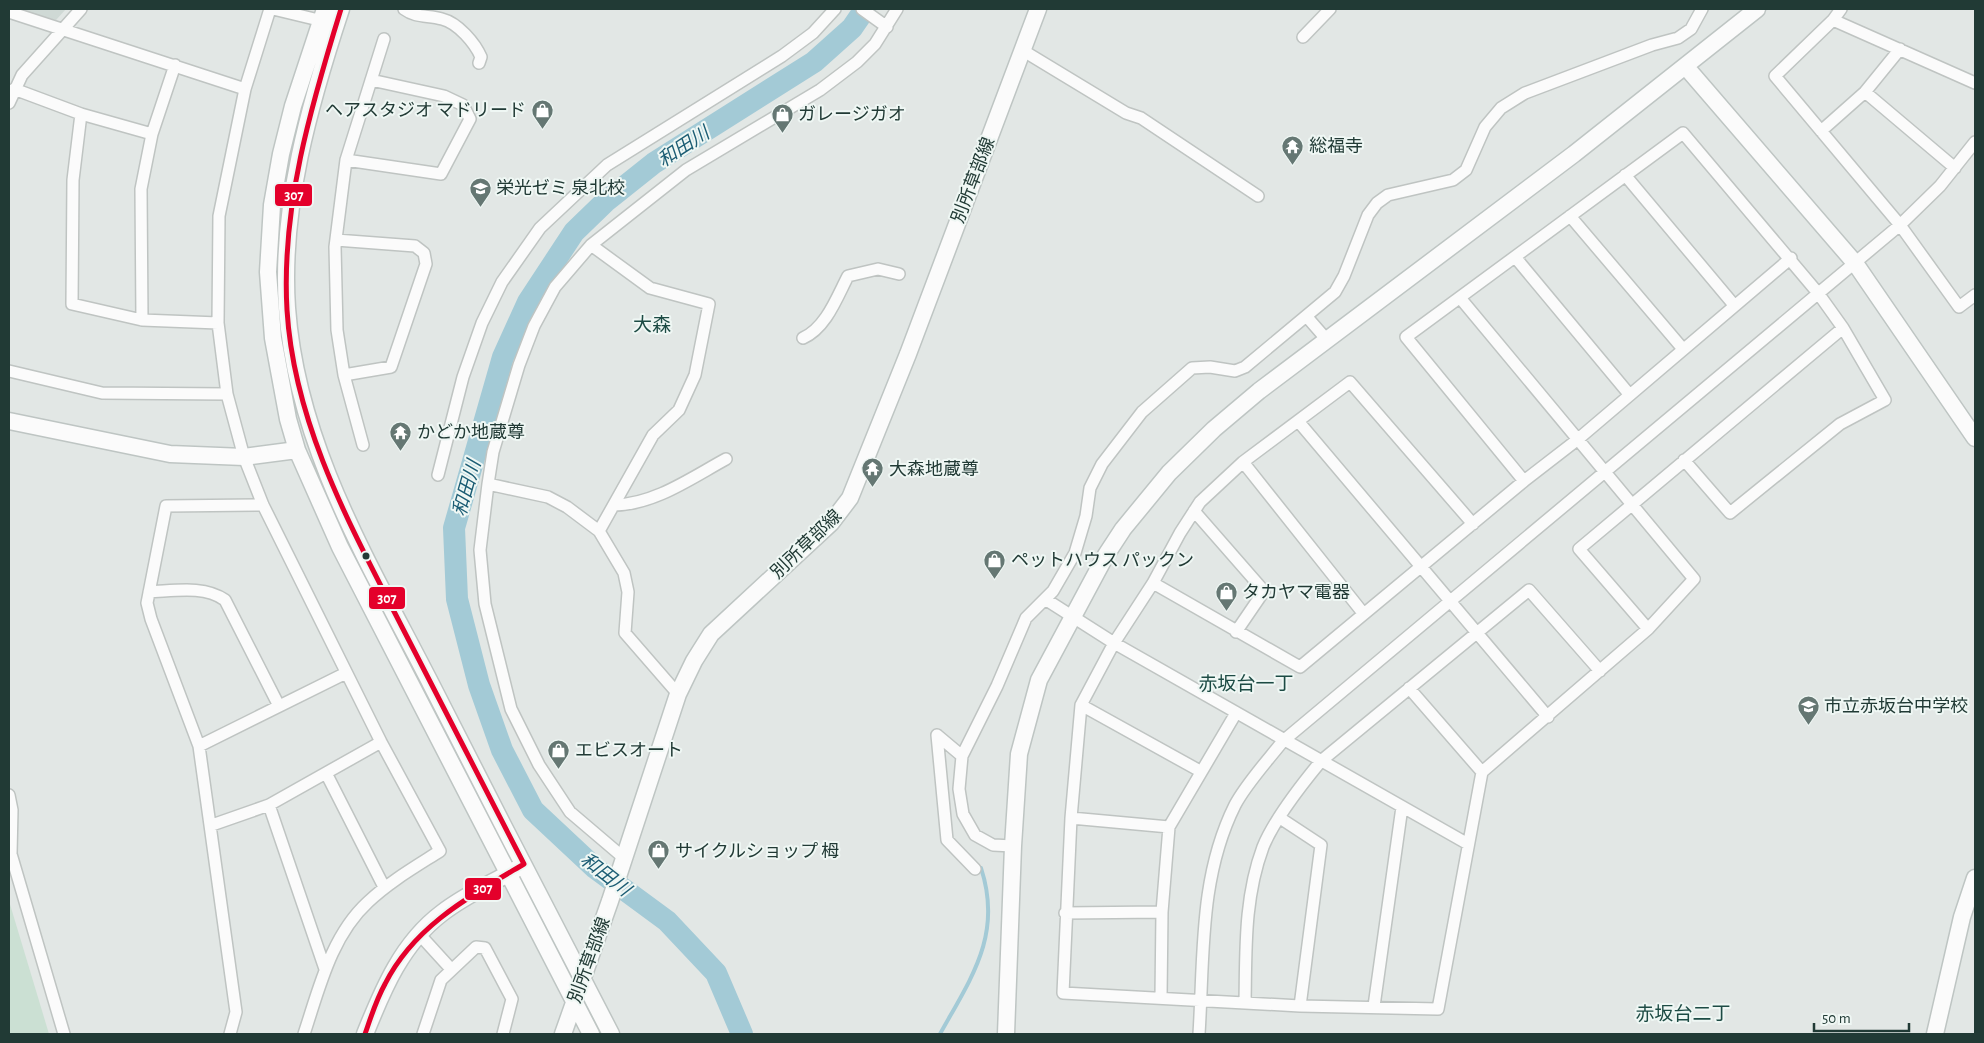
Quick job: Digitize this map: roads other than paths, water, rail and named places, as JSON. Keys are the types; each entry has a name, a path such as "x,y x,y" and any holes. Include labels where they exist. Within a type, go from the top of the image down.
{"street":[{"path":"9,103 22,75 82,9"},
{"path":"304,1034 325,969 348,925 366,903 384,887 440,851 381,742 263,505 244,457 227,394 218,323 219,216 245,89 271,9 327,18"},
{"path":"341,9 327,18 293,106 281,154 272,206 268,272 272,338 288,419 297,450 340,547 591,1034"},
{"path":"404,9 412,15 443,19 456,27 477,48 481,57 479,63"},
{"path":"438,475 463,377 482,323 502,282 540,228 607,165 782,56 813,32 835,9"},
{"path":"862,9 887,27"},
{"path":"623,861 570,812 539,766 511,709 486,604 480,550 488,484 496,443 519,365 534,326 555,287 591,245 638,205 686,170 820,90 856,62 875,44 897,9"},
{"name":"別所草部線","path":"563,1034 610,901 678,694 694,661 711,634 831,523 850,498 912,345 1038,9"},
{"path":"1303,37 1330,9"},
{"path":"1013,846 993,845 975,835 963,814 959,789 962,756 1026,618 1053,591 1075,553 1086,516 1090,488 1102,464 1142,412 1192,368 1210,367 1236,371 1246,367 1307,317 1335,292 1344,276 1368,215 1377,203 1388,195 1453,180 1466,170 1485,127 1501,108 1525,93 1678,38 1690,29 1702,9"},
{"path":"1006,1034 1013,846 1019,754 1027,719 1039,680 1071,617 1123,529 1169,473 1259,391 1686,67 1757,9"},
{"path":"1841,9 1833,20 1775,76 1900,225 1960,307 1975,296"},
{"path":"9,12 245,89"},
{"path":"327,18 289,219 287,305 292,353 305,413 316,448 366,557 612,1034"},
{"path":"1833,20 1975,82"},
{"path":"363,445 344,375 337,330 336,240 346,160 384,40"},
{"path":"1821,131 1865,92 1900,49"},
{"path":"1022,50 1126,113 1141,118 1258,196"},
{"path":"142,320 141,189 152,134 174,65"},
{"path":"1686,67 1855,263 1975,438"},
{"path":"346,160 441,174 470,119 462,105 444,96 371,80"},
{"path":"14,90 81,114 152,134"},
{"path":"1865,92 1955,168"},
{"path":"81,114 73,180 72,304 142,320 218,323"},
{"path":"1524,481 1406,337 1683,133 1791,258 1818,293 1843,328 1885,400 1840,424 1730,513 1684,460"},
{"path":"1199,1034 1203,932 1214,863 1221,839 1236,803 1283,741 1900,225 1955,168 1975,142"},
{"path":"1626,175 1734,305"},
{"path":"1570,216 1683,349"},
{"path":"336,240 415,246 424,253 426,264 392,367 344,375"},
{"path":"591,245 650,288 709,304 695,375 679,410 653,434 599,531"},
{"path":"1515,257 1629,394"},
{"path":"1153,583 1300,667 1524,481 1577,440 1791,258"},
{"path":"803,338 813,334 821,324 848,276 878,269 899,274"},
{"path":"1460,299 1694,579 1648,628 1548,717 1482,772 1438,1009 1374,1006 1300,1006 1062,993 1071,818 1081,705 1114,644 1153,583 1180,533 1200,502 1243,462 1350,382 1473,524"},
{"path":"1307,317 1327,340"},
{"path":"1648,628 1579,549 1843,328"},
{"path":"9,371 102,393 227,394"},
{"path":"9,421 170,454 244,457 316,448"},
{"path":"1298,421 1420,568 1548,717"},
{"path":"615,505 632,505 669,490 726,459"},
{"path":"1243,462 1363,613"},
{"path":"488,484 548,497 567,507 599,531 624,573 628,592 625,632 678,694"},
{"path":"230,1034 236,1012 200,746 151,619 147,603 166,506 263,505"},
{"path":"1194,511 1264,592 1236,632"},
{"path":"149,592 202,590 216,594 225,600 279,706"},
{"path":"1245,1003 1246,923 1252,884 1264,846 1304,782 1321,761 1529,590 1600,671"},
{"path":"1045,599 1114,644 1468,844"},
{"path":"200,746 346,673"},
{"path":"1408,688 1482,772"},
{"path":"1081,705 1200,771"},
{"path":"1161,997 1162,912 1169,827 1200,771 1236,713"},
{"path":"962,756 937,735 948,840 975,869"},
{"path":"212,825 269,805 381,742"},
{"path":"326,773 384,887"},
{"path":"9,795 12,810 11,854 64,1034"},
{"path":"269,805 325,969"},
{"path":"1374,1006 1402,807"},
{"path":"1071,818 1169,827"},
{"path":"1280,818 1321,845 1300,1006"},
{"path":"365,1034 388,978 420,935 441,914 524,864"},
{"path":"1935,1034 1960,925 1975,878"},
{"path":"1065,912 1162,912"},
{"path":"420,935 451,969"},
{"path":"423,1034 441,980 476,946 485,948 512,998 503,1034"}],"waterway":[{"name":"和田川","path":"742,1034 716,973 667,921 595,868 533,810 502,750 479,685 457,599 454,528 503,357 528,302 574,232 605,202 654,163 814,62 852,28 865,9"},
{"path":"940,1034 972,975 986,935 988,914 987,892 981,868"}],"place":[{"name":"ヘアスタジオ マドリード","path":"542,129"},
{"name":"ガレージガオ","path":"782,133"},
{"name":"総福寺","path":"1293,165"},
{"name":"栄光ゼミ 泉北校","path":"480,207"},
{"name":"かどか地蔵尊","path":"401,451"},
{"name":"大森地蔵尊","path":"873,488"},
{"name":"ペットハウス パックン","path":"995,579"},
{"name":"タカヤマ電器","path":"1226,611"},
{"name":"市立赤坂台中学校","path":"1808,725"},
{"name":"エビスオート","path":"559,769"},
{"name":"サイクルショップ 栂","path":"659,870"}],"district":[{"name":"大森","path":"652,324"},
{"name":"赤坂台一丁","path":"1246,683"},
{"name":"赤坂台二丁","path":"1683,1013"}]}
